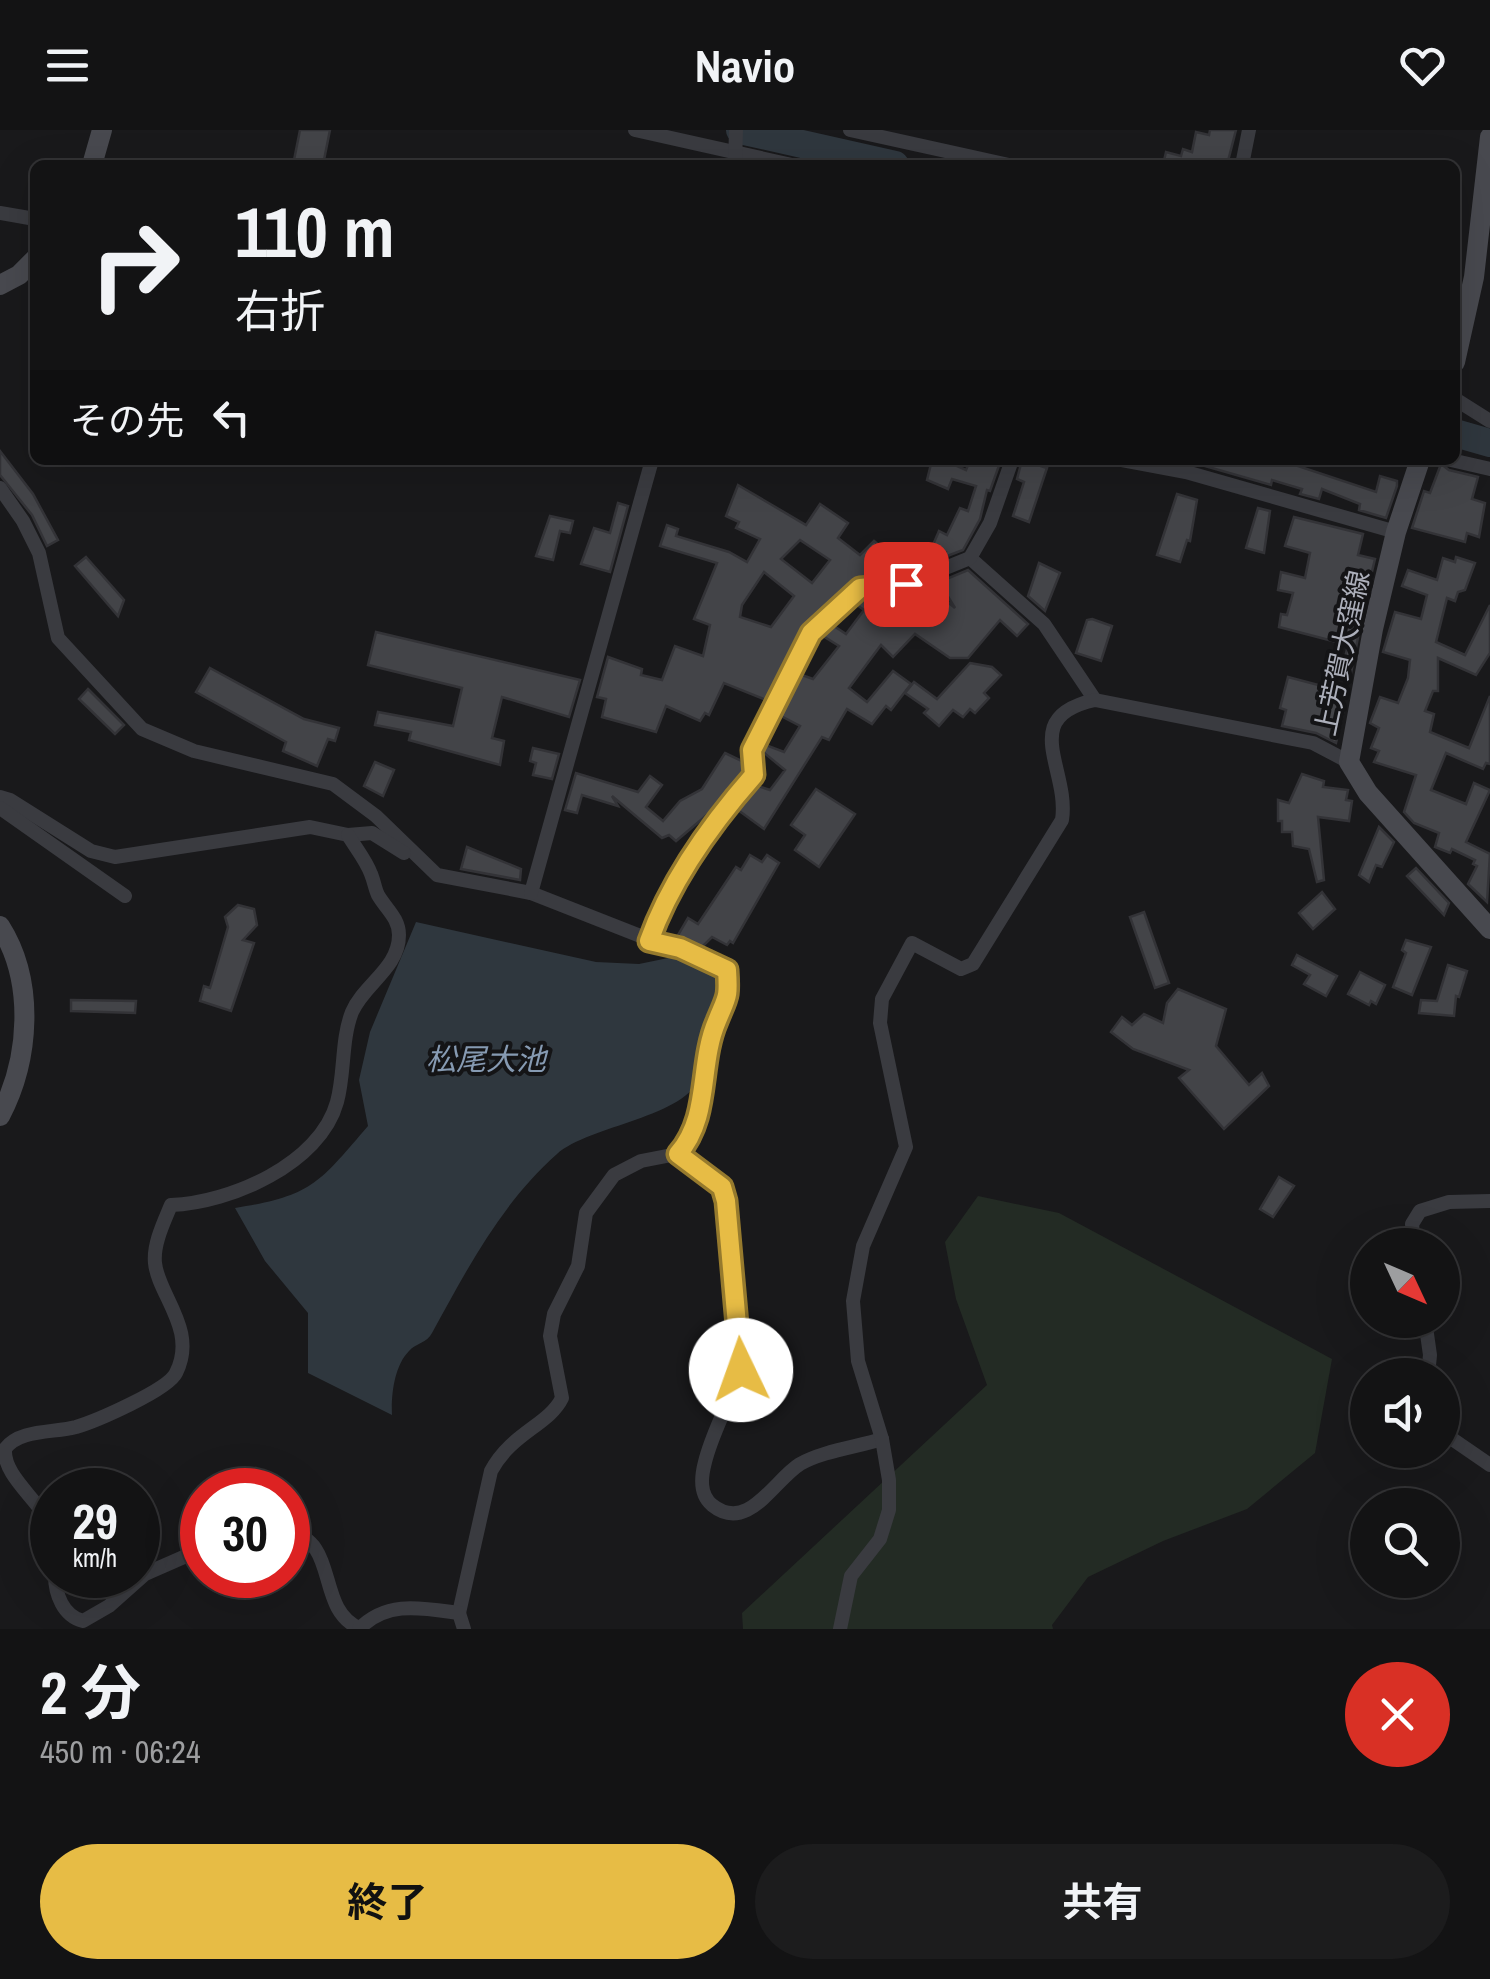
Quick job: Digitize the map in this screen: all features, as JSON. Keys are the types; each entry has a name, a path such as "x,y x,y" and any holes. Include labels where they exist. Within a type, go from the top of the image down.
{"main road":[{"path":"93,160 102,130"},
{"path":"1460,340 1474,277 1490,136"},
{"path":"0,285 20,275 30,264"},
{"name":"上芳賀大窪線","path":"1418,465 1396,532 1373,629 1349,762 1368,793 1490,929"},
{"path":"0,926 18,957 24,1004 17,1072 0,1116"}],"street":[{"path":"635,130 737,159 736,130"},
{"path":"850,130 986,160"},
{"path":"1243,160 1249,130"},
{"path":"0,213 30,219"},
{"path":"1460,402 1490,422"},
{"path":"1460,462 1490,469"},
{"path":"531,893 651,465"},
{"path":"649,941 660,910 686,865 754,775 752,750 811,633 860,588 906,584 970,558 990,523 1010,465"},
{"path":"1165,465 1396,532"},
{"path":"0,488 23,521 38,553 58,638 130,719 142,729 194,751 333,784 376,816 424,865"},
{"path":"970,558 1044,624 1095,700"},
{"path":"840,1629 851,1576 880,1539 889,1510 882,1439 858,1361 853,1302 863,1246 906,1147 880,1023 882,999 912,943 960,969 974,964 1062,820 1064,797 1050,740 1061,713 1070,706 1095,700 1312,742 1349,762"},
{"path":"0,798 10,800 91,851 115,858 310,827 348,835 372,833 446,878 531,893 649,941 680,948 727,970 725,1009 717,1020 705,1092 689,1141 678,1154 614,1175 592,1199 586,1213 578,1266 554,1314 550,1336 562,1398 553,1412 518,1435 491,1471 460,1613 464,1629"},
{"path":"0,808 125,896"},
{"path":"30,1494 8,1466 5,1449 11,1440 97,1419 170,1381 180,1361 179,1324 155,1266 156,1248 172,1205 194,1204 285,1168 310,1148 336,1108 353,1010 396,953 399,937 397,922 377,894 370,871 348,835"},
{"path":"678,1154 722,1187 742,1345 741,1370 704,1462 701,1488 707,1501 722,1512 745,1511 800,1464 882,1439"},
{"path":"1412,1228 1420,1211 1449,1202 1490,1201"},
{"path":"1460,1444 1490,1465"},
{"path":"310,1543 322,1554 338,1612 359,1628 374,1614 397,1608 460,1613"},
{"path":"60,1598 73,1618 83,1621 118,1598"}],"shaded area":[{"path":"978,1196 1059,1213 1332,1359 1315,1453 1247,1509 1163,1541 1088,1577 1052,1625 1053,1629 743,1629 742,1613 987,1385 956,1299 945,1242"}],"water":[{"name":"松尾大池","path":"416,922 596,962 639,964 673,957 724,980 704,1034 701,1075 692,1090 658,1111 572,1144 537,1174 487,1237 430,1336 404,1357 394,1382 392,1415 308,1373 308,1313 265,1261 235,1208 281,1198 312,1184 368,1126 359,1080 370,1032"}],"building":[{"path":"300,130 330,130 324,160 294,160"},
{"path":"1210,130 1236,130 1228,160 1164,160 1166,152 1181,156 1183,149 1192,152 1196,132 1209,135"},
{"path":"0,451 33,494 58,540 47,546 32,515 0,475"},
{"path":"931,465 955,465 966,470 968,465 999,465 990,491 987,490 980,519 963,550 929,563 945,552 932,547 939,531 947,535 960,508 968,511 976,486 952,479 948,489 927,480"},
{"path":"1021,465 1047,468 1029,522 1013,516 1024,482 1017,479"},
{"path":"1201,465 1295,465 1376,492 1380,476 1397,481 1386,518 1359,510 1360,504 1322,489 1319,499 1272,480 1271,485"},
{"path":"1441,465 1478,477 1472,499 1485,503 1479,537 1467,533 1465,542 1412,528 1424,491 1430,493"},
{"path":"738,485 806,525 820,504 848,523 838,538 860,555 874,541 910,571 853,580 802,628 766,700 724,683 709,715 705,713 700,721 666,706 656,732 602,717 606,699 597,697 608,657 642,669 641,675 662,680 675,646 703,656 710,625 694,619 717,563 660,546 667,525 678,529 676,536 729,552 747,562 760,539 736,528 739,522 726,516","holes":["800,540 830,560 812,583 781,559","764,572 794,596 771,627 740,617 742,605"]},
{"path":"1177,494 1197,500 1190,541 1187,540 1180,562 1157,555"},
{"path":"618,503 628,506 610,572 581,564 594,528 610,533"},
{"path":"1258,508 1270,511 1264,553 1246,548"},
{"path":"550,516 573,521 570,533 560,531 553,560 536,556"},
{"path":"1294,517 1363,534 1358,555 1375,559 1369,584 1354,581 1347,608 1363,612 1351,673 1342,670 1348,645 1279,627 1281,614 1287,615 1293,593 1278,590 1281,572 1305,578 1310,553 1285,546"},
{"path":"86,557 124,600 118,616 75,566"},
{"path":"1456,557 1475,563 1465,590 1458,592 1455,601 1447,598 1436,642 1465,655 1490,605 1490,653 1476,675 1438,658 1438,691 1433,691 1425,711 1434,714 1430,732 1469,748 1490,696 1490,764 1486,763 1483,769 1446,753 1431,790 1466,804 1474,783 1490,790 1466,842 1490,854 1487,902 1468,884 1477,866 1473,864 1475,860 1452,849 1450,853 1435,847 1439,833 1414,823 1404,812 1416,775 1374,762 1379,751 1371,748 1379,728 1370,723 1380,697 1398,703 1408,678 1410,660 1383,652 1395,612 1421,619 1427,595 1402,586 1408,570 1437,580 1443,558 1455,562"},
{"path":"1039,563 1060,573 1045,611 1028,596"},
{"path":"968,570 1028,624 1017,636 1000,620 968,658 950,658 915,634 893,657 881,645 849,688 867,702 893,671 911,684 891,710 886,706 872,724 847,709 829,740 822,737 764,829 738,810 758,786 770,790 785,770 763,752 766,745 784,752 800,726 781,716 802,675 813,679 839,646 823,636 834,626 846,634 864,610 857,605 865,598 907,594 928,586 955,608 939,582"},
{"path":"1087,620 1112,626 1101,661 1076,653"},
{"path":"376,632 580,680 569,717 502,697 492,738 504,741 500,765 409,740 411,732 375,725 378,712 453,726 462,688 368,665"},
{"path":"970,663 992,667 1001,675 984,693 989,698 975,713 970,709 963,717 953,710 939,726 924,713 928,709 905,693 914,682 937,699"},
{"path":"210,668 304,719 339,728 335,741 328,739 317,766 283,751 286,742 196,692"},
{"path":"1288,677 1322,686 1324,679 1342,686 1339,708 1344,709 1336,743 1316,733 1282,726 1286,710 1280,708"},
{"path":"88,689 124,725 115,734 79,699"},
{"path":"533,748 559,754 552,779 533,775"},
{"path":"725,753 742,761 743,771 708,814 676,841 669,835 662,838 612,796 618,806 582,795 577,813 565,810 576,773 638,792 650,776 662,785 646,807 663,821 680,801 702,789"},
{"path":"375,762 394,770 383,796 364,786"},
{"path":"1302,774 1324,781 1323,787 1348,790 1346,800 1352,801 1349,821 1318,817 1324,880 1317,882 1309,849 1293,846 1292,832 1282,832 1282,821 1278,821 1278,800 1289,803"},
{"path":"816,789 855,814 819,867 795,850 805,835 791,825"},
{"path":"1379,827 1394,842 1382,867 1376,865 1369,882 1359,875"},
{"path":"467,847 521,869 520,880 461,869"},
{"path":"750,855 762,862 767,855 779,863 733,943 727,945 712,937 701,948 678,935 688,918 698,924 736,867 741,870"},
{"path":"1416,868 1449,903 1444,915 1407,876"},
{"path":"1322,892 1335,909 1313,929 1299,913"},
{"path":"238,905 254,909 257,925 243,940 254,943 231,1011 200,1001 204,986 210,988 214,975 228,927 225,917"},
{"path":"1144,912 1169,983 1155,988 1130,917"},
{"path":"1406,940 1431,947 1412,995 1393,987 1406,953 1402,950"},
{"path":"1297,955 1337,976 1326,996 1304,984 1310,975 1292,965"},
{"path":"1448,965 1467,971 1459,997 1456,996 1454,1016 1419,1013 1421,1000 1437,1001"},
{"path":"1360,972 1385,985 1376,1004 1371,1001 1369,1005 1348,994"},
{"path":"1178,989 1226,1009 1216,1046 1249,1085 1262,1073 1269,1086 1224,1129 1179,1078 1189,1070 1133,1049 1111,1032 1122,1017 1132,1025 1144,1014 1163,1023 1167,1003"},
{"path":"71,1000 136,1001 135,1013 71,1011"},
{"path":"1279,1177 1294,1186 1273,1217 1260,1209"}],"waterway":[{"path":"740,130 873,160"},
{"path":"1460,434 1490,443"}],"route":[{"path":"741,1370 742,1345 722,1187 678,1154 689,1141 705,1092 717,1020 725,1009 729,989 727,970 680,948 649,941 660,910 686,865 754,775 752,750 756,740 785,691 811,633 860,588 906,584"}]}
